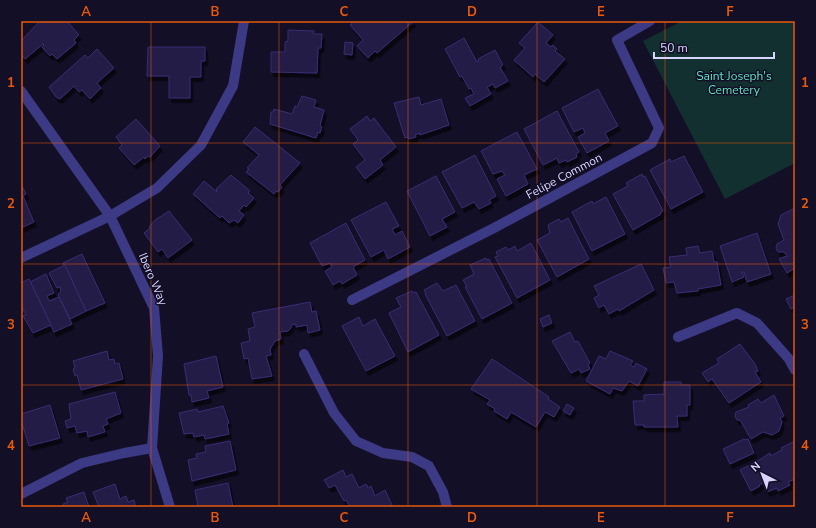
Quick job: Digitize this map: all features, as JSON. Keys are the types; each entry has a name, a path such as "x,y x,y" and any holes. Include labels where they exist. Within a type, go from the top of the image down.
{"street":[{"path":"21,258 110,216 157,188 201,145 233,86 244,21"},
{"name":"Felipe Common","path":"352,300 494,228 652,143 659,128 617,40 650,21"},
{"name":"Ibero Way","path":"21,91 110,216 154,308 158,356 152,448 170,507"},
{"path":"678,337 737,313 757,323 789,359 795,370"},
{"path":"304,354 334,413 356,441 383,453 412,457 429,466 443,492 447,507"},
{"path":"21,494 82,463 152,448"}],"green space":[{"name":"Saint Joseph's Cemetery","path":"682,21 795,21 795,163 725,199 643,41"}],"building":[{"path":"40,21 67,21 79,35 74,40 76,43 57,59 52,54 50,56 42,47 44,45 43,44 25,59 21,55 21,41"},
{"path":"350,21 372,21 374,23 376,21 414,21 377,53 375,51 368,58 357,46 363,40 350,25 352,24"},
{"path":"538,22 553,35 546,43 551,47 553,45 557,49 555,51 565,59 544,82 535,74 533,77 514,60 525,48 519,43"},
{"path":"288,30 314,31 313,34 322,34 321,48 318,48 317,73 271,72 271,52 285,52 285,42 288,41"},
{"path":"464,38 477,62 479,61 478,59 495,50 503,65 500,67 508,81 495,88 493,84 487,87 491,94 470,106 465,98 474,94 471,88 469,89 462,76 460,77 445,49"},
{"path":"345,42 353,43 352,55 344,54"},
{"path":"148,47 205,47 205,61 201,61 201,77 190,77 190,98 169,98 169,76 147,76"},
{"path":"97,49 114,68 97,83 101,88 90,99 82,90 79,92 74,86 60,99 56,97 49,87 85,55 88,58"},
{"path":"598,89 618,126 605,133 609,141 587,153 578,137 585,133 583,128 574,132 562,108"},
{"path":"302,96 316,100 314,107 324,110 320,126 322,127 316,138 270,124 271,112 273,112 274,109 292,114 295,106 297,107"},
{"path":"419,97 421,105 441,99 449,125 420,135 420,133 415,135 416,137 409,139 408,137 405,138 394,103"},
{"path":"557,111 579,152 576,154 577,157 567,162 566,160 559,163 557,158 543,165 524,129"},
{"path":"367,116 370,121 374,118 396,147 380,160 383,165 365,179 356,167 365,160 353,144 358,140 350,129"},
{"path":"136,119 160,146 150,157 148,156 145,159 144,157 134,165 119,148 122,145 116,137"},
{"path":"255,127 300,163 280,185 282,187 278,192 276,191 274,194 246,172 249,169 247,168 259,155 243,142"},
{"path":"517,132 537,169 524,175 528,184 506,196 497,179 505,175 502,171 493,174 481,151"},
{"path":"475,155 496,196 489,200 491,203 479,209 474,202 462,208 442,172"},
{"path":"684,156 703,192 671,209 650,170 670,159 671,162"},
{"path":"642,174 643,177 645,176 663,211 660,213 661,214 633,230 613,194 628,186 626,183"},
{"path":"231,175 250,191 248,193 254,198 246,207 244,205 239,211 244,215 238,223 234,220 229,223 222,216 220,218 193,194 204,181 217,192 216,189"},
{"path":"436,176 455,212 442,219 447,227 430,236 407,191"},
{"path":"21,184 26,194 23,196 34,222 21,228"},
{"path":"606,197 625,234 592,251 572,212 592,201 593,204"},
{"path":"386,202 399,226 392,229 395,235 402,231 410,247 388,259 384,250 371,257 351,220"},
{"path":"793,209 795,210 795,268 787,273 779,259 787,256 784,252 778,252 776,248 777,244 784,240 778,224 781,215"},
{"path":"169,211 192,240 168,258 162,249 158,252 144,233 150,228 149,227 155,220"},
{"path":"568,218 589,259 557,277 537,240 550,233 548,225 559,219 561,222"},
{"path":"346,223 365,260 353,267 357,275 342,284 340,281 333,285 325,271 332,267 330,263 322,266 310,243"},
{"path":"757,233 771,274 747,282 744,272 742,272 744,277 732,282 720,246"},
{"path":"531,243 550,280 517,298 495,257 498,256 496,252 506,247 508,250 515,246 517,251"},
{"path":"698,246 700,253 712,251 714,262 717,262 721,285 698,289 698,291 677,293 674,282 666,283 663,268 671,267 669,257 687,255 686,248"},
{"path":"82,254 105,303 86,311 63,263"},
{"path":"486,258 487,260 489,259 512,303 482,319 465,287 467,287 463,280 474,274 470,265"},
{"path":"641,264 654,290 619,311 618,309 609,314 604,305 599,308 594,298 599,295 594,286"},
{"path":"65,265 86,311 70,319 58,295 61,291 60,287 57,288 49,273"},
{"path":"46,274 54,293 47,296 49,301 59,297 72,324 54,332 30,282"},
{"path":"29,279 51,325 33,333 23,316 26,315 21,305 21,283"},
{"path":"437,283 443,291 456,285 475,321 447,336 424,290"},
{"path":"412,291 413,293 416,292 439,335 408,352 389,313 401,307 396,298"},
{"path":"795,295 795,310 794,307 791,309 786,299"},
{"path":"310,302 312,312 316,311 320,330 308,333 307,325 296,327 296,324 291,325 291,328 288,331 280,332 281,339 275,341 270,349 271,355 266,356 272,376 252,379 248,358 244,359 241,343 250,341 248,329 255,327 252,313"},
{"path":"549,315 552,323 543,327 540,319"},
{"path":"359,317 363,326 375,319 395,356 366,371 342,326"},
{"path":"570,332 575,342 578,341 590,363 588,364 590,369 581,373 579,369 571,373 552,341"},
{"path":"740,344 755,364 758,371 755,372 761,382 729,403 712,379 708,382 702,373 719,363 717,359"},
{"path":"107,351 109,360 114,359 115,364 119,363 123,379 81,390 77,375 75,376 73,369 75,368 73,361"},
{"path":"610,351 633,361 630,365 634,367 636,363 647,369 638,386 629,381 622,391 613,388 610,394 586,381 599,356 606,359"},
{"path":"216,356 223,387 207,391 209,398 192,402 191,395 189,395 184,364"},
{"path":"492,359 549,397 548,399 560,407 554,417 545,412 536,427 511,412 507,419 494,411 495,409 487,404 490,400 471,389"},
{"path":"664,382 681,382 681,385 690,385 690,405 687,405 687,416 677,416 678,427 644,427 644,425 635,425 633,401 644,401 644,395 664,394"},
{"path":"115,392 121,413 106,419 108,424 103,426 105,432 88,437 87,431 77,433 75,426 67,428 65,421 71,419 69,404"},
{"path":"774,395 784,416 780,418 782,422 779,431 772,435 763,432 751,439 740,420 737,420 735,416 736,412 749,407 748,405 758,399 761,403"},
{"path":"567,404 574,408 570,415 563,411"},
{"path":"50,405 60,438 29,446 21,420 21,414"},
{"path":"223,406 229,423 227,424 229,434 205,439 204,435 194,437 193,433 184,434 179,413 197,409 198,412"},
{"path":"744,439 748,439 754,453 730,464 723,449"},
{"path":"230,441 236,470 192,481 188,460 197,458 196,454 206,452 205,446"},
{"path":"795,441 795,479 788,482 790,485 778,491 777,488 767,492 763,483 751,491 740,470 770,453 771,456 782,450 781,448"},
{"path":"343,470 346,477 352,474 359,488 366,484 368,488 371,486 375,496 385,490 392,505 391,507 350,507 346,500 344,501 335,485 329,488 324,480"},
{"path":"228,483 233,507 198,507 195,490"},
{"path":"115,484 120,499 126,496 128,502 134,500 136,507 99,507 93,492"},
{"path":"84,492 89,507 65,507 63,504 68,502 66,498"}]}
